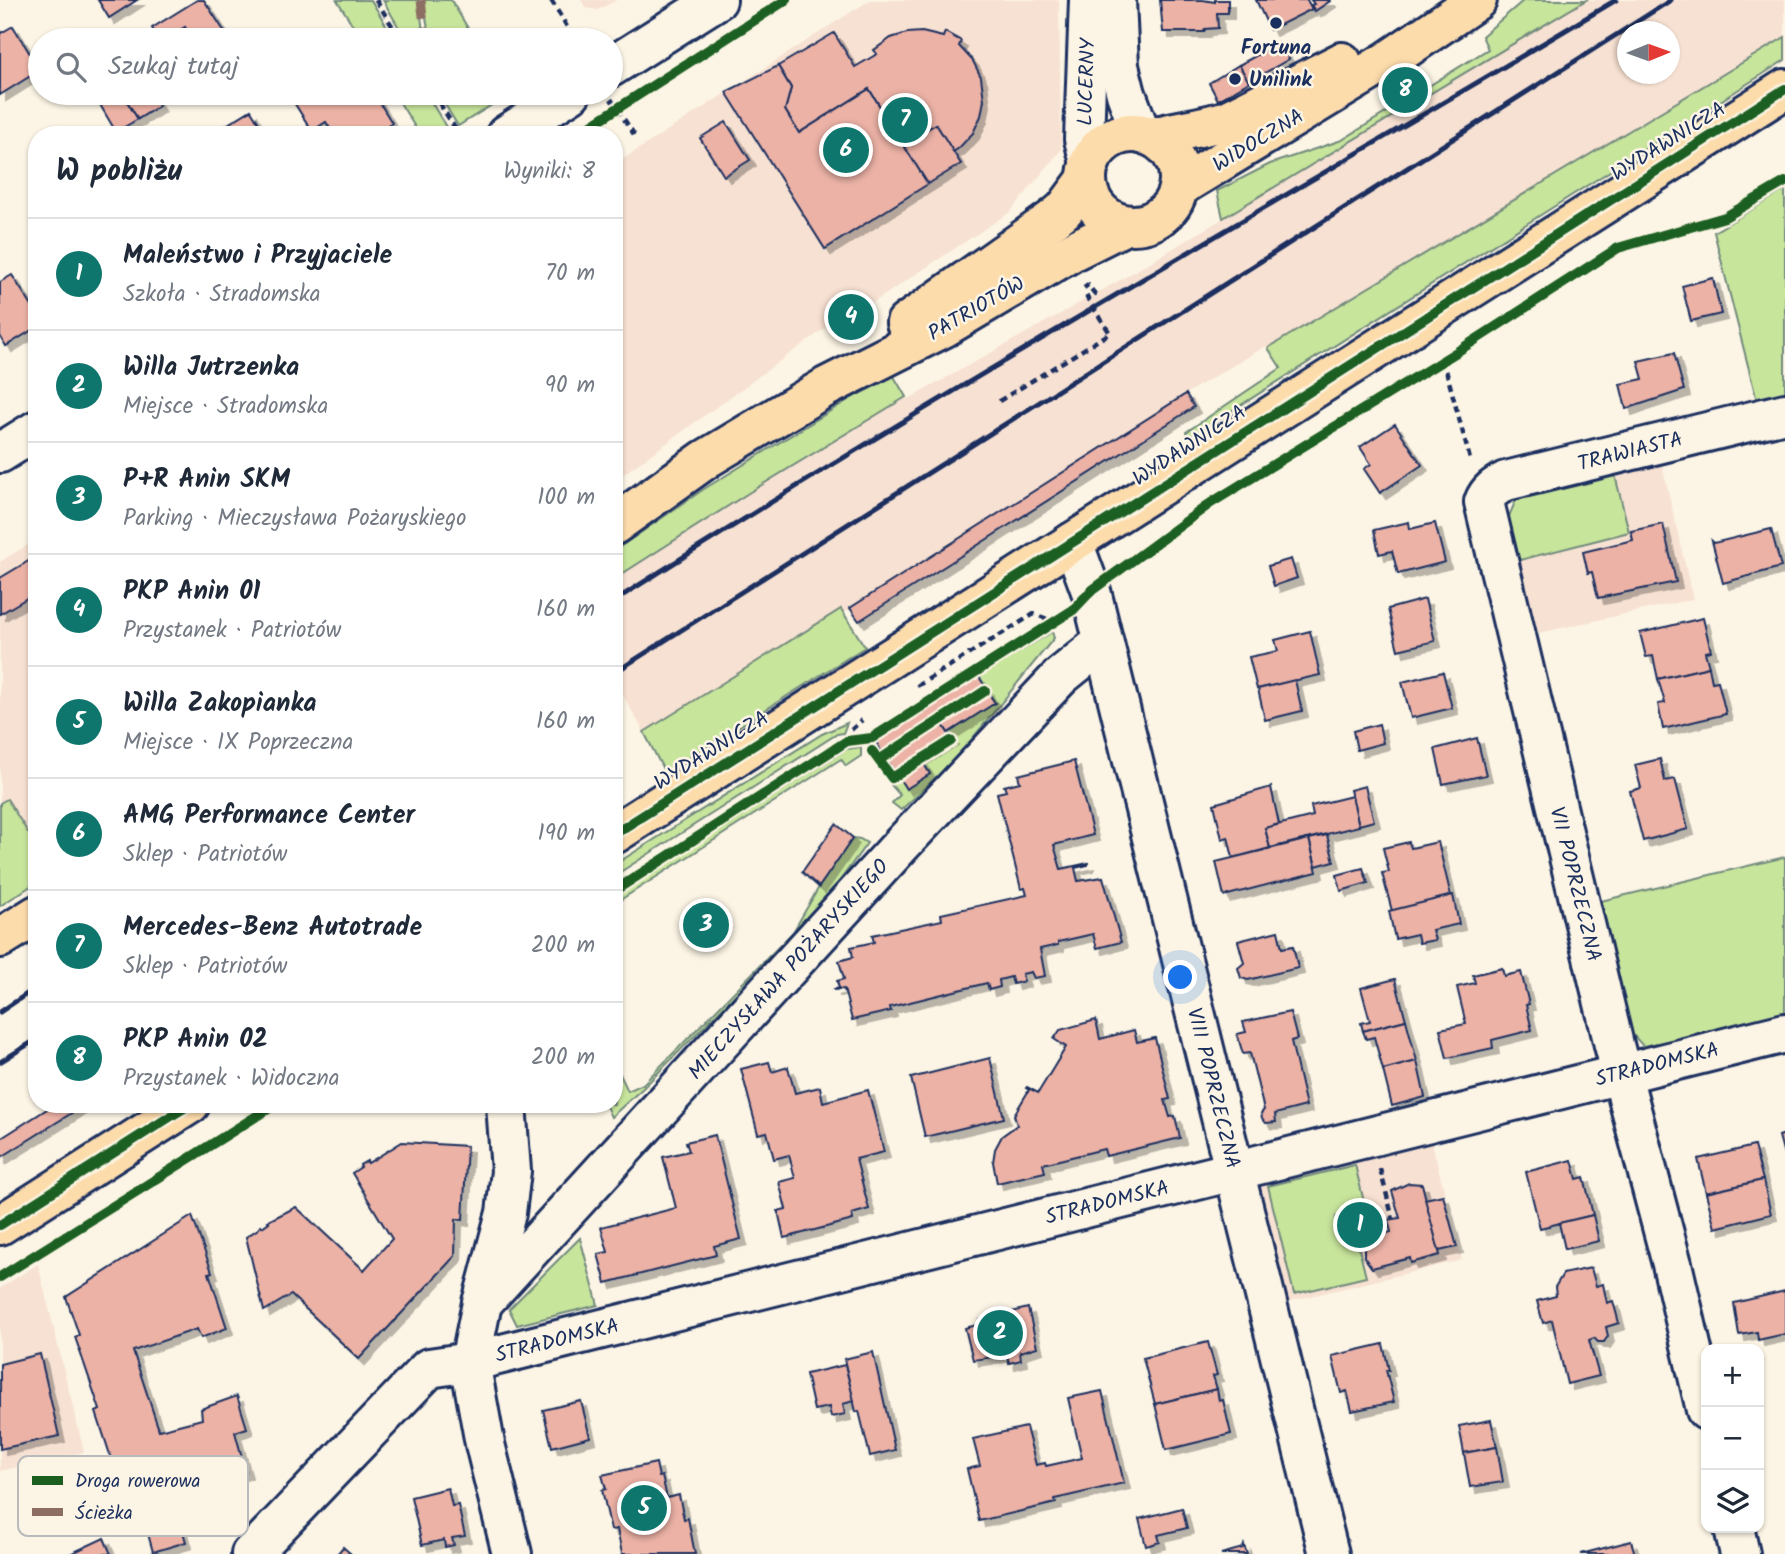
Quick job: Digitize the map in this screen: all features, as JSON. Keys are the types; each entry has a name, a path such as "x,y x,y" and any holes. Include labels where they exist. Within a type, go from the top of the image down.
{"main road":[{"name":"WIDOCZNA","path":"1147,136 1208,126 1227,120 1462,0"},
{"name":"WIDOCZNA","path":"1179,187 1389,60 1477,0"},
{"name":"WYDAWNICZA","path":"623,828 1785,89"},
{"path":"1135,133 1147,136 1166,146 1174,158 1179,172 1179,187 1173,204 1160,217 1143,225 1125,225 1105,216 1092,200 1088,171 1100,147 1116,136 1135,133"},
{"name":"PATRIOTÓW","path":"826,387 895,331 1053,219 1064,209 1088,171"},
{"name":"PATRIOTÓW","path":"623,518 706,459 826,387 945,327 1075,250 1125,225"},
{"path":"0,938 28,921"},
{"path":"0,1225 176,1113"}],"street":[{"path":"623,59 717,0"},
{"name":"LUCERNY","path":"1089,0 1102,51 1119,66 1126,94 1147,136"},
{"name":"LUCERNY","path":"1088,171 1084,139 1102,51 1116,0"},
{"path":"520,126 552,105"},
{"name":"TRAWIASTA","path":"1484,502 1495,487 1506,481 1785,413"},
{"name":"VII POPRZECZNA","path":"1484,502 1705,1407"},
{"name":"VIII POPRZECZNA","path":"1073,542 1091,591 1329,1554"},
{"name":"MIECZYSŁAWA POŻARYSKIEGO","path":"482,1303 901,845 1061,676 1103,642"},
{"name":"STRADOMSKA","path":"251,1554 429,1368 470,1362 1785,1033"},
{"path":"507,1113 511,1171 506,1213 482,1303 470,1362 485,1444 512,1554"},
{"path":"1735,1533 1740,1554"}],"path":[{"path":"376,0 394,28"},
{"path":"551,0 568,28"},
{"path":"606,115 628,102"},
{"path":"440,105 454,126"},
{"path":"614,105 635,136"},
{"path":"999,401 1110,333 1087,298"},
{"path":"1443,359 1462,436 1484,502"},
{"path":"908,691 1034,614 1055,622"},
{"path":"1043,629 1055,622"},
{"path":"863,719 851,730 848,741 864,739"},
{"path":"1372,1135 1393,1219"}],"shaded area":[{"path":"581,0 617,0 597,10 586,8"},
{"path":"870,0 1059,0 1061,150 1010,212 865,308 860,303 623,474 623,159"},
{"path":"1586,0 1785,0 1785,37 1268,348 1266,346 1185,394 851,609 843,613 840,609 644,732 623,696 623,573 906,397 909,399 1122,279"},
{"path":"1661,460 1693,599 1534,634 1507,521 1518,495"},
{"path":"28,545 28,833 7,799 0,803 0,562"},
{"path":"1431,1140 1462,1260 1286,1302 1258,1189 1261,1182"},
{"path":"38,1264 84,1452 66,1456 18,1456 18,1467 0,1471 0,1288"}],"green space":[{"path":"337,0 371,0 388,28 354,28"},
{"path":"383,0 419,0 422,28 399,28"},
{"path":"423,0 451,0 468,28 428,28"},
{"path":"1524,0 1586,0 1223,218 1217,191 1270,164 1342,140 1488,49 1482,36"},
{"path":"1785,37 1785,60 1189,438 1186,432 1281,368 1268,348"},
{"path":"401,105 433,105 445,126 414,126"},
{"path":"445,105 492,105 458,126"},
{"path":"1785,190 1785,394 1757,401 1714,232"},
{"path":"892,373 906,397 623,573 623,545 704,489"},
{"path":"1614,471 1629,532 1516,561 1507,521 1518,495"},
{"path":"841,609 865,647 665,773 644,732"},
{"path":"1052,632 1054,638 955,760 901,810 892,803 900,795 891,785 900,779 906,788 930,774 924,764 955,744 948,733 995,703 979,676"},
{"path":"847,723 843,733 837,734 623,870 623,859 822,734"},
{"path":"861,747 861,756 846,766 841,759 623,898 623,892 847,749"},
{"path":"7,799 28,833 28,888 0,906 0,803"},
{"path":"853,838 867,843 818,911 623,1106 623,1080 628,1091 643,1084 793,932 819,887"},
{"path":"1785,857 1785,1017 1643,1046 1632,1034 1601,901"},
{"path":"1355,1165 1366,1210 1336,1217 1343,1244 1357,1241 1366,1277 1294,1294 1268,1186"},
{"path":"580,1238 598,1305 517,1325 509,1309"}],"building":[{"path":"98,0 137,0 109,18"},
{"path":"197,0 204,0 222,28 185,27 152,28"},
{"path":"1160,0 1228,0 1228,13 1217,13 1218,28 1205,29 1204,32 1163,32"},
{"path":"1256,0 1307,0 1312,9 1270,30"},
{"path":"1311,0 1329,0 1330,1 1315,11"},
{"path":"13,26 28,50 28,78 0,95 0,30 1,33"},
{"path":"922,32 943,37 945,32 961,41 959,46 973,61 981,77 984,100 981,116 973,133 959,148 953,152 936,124 903,144 869,89 799,133 785,110 791,88 778,66 834,33 855,67 877,54 874,50 891,38"},
{"path":"1279,43 1289,59 1249,82 1239,65"},
{"path":"1239,65 1249,82 1218,100 1209,83"},
{"path":"778,66 791,88 785,110 799,133 869,89 928,184 825,249 726,92"},
{"path":"100,105 129,105 138,119 126,126 112,126"},
{"path":"129,105 158,105 159,106 138,119"},
{"path":"296,105 381,105 392,123 387,126 328,126 326,122 320,126 309,126"},
{"path":"251,110 261,126 225,126"},
{"path":"726,122 750,160 724,176 700,138"},
{"path":"936,124 961,164 928,184 903,144"},
{"path":"12,275 28,300 28,333 6,346 0,336 0,282"},
{"path":"1713,278 1721,314 1691,321 1682,286"},
{"path":"1674,353 1684,390 1626,409 1620,384 1643,379 1638,361"},
{"path":"1186,394 1194,407 859,621 850,608"},
{"path":"1395,424 1422,465 1380,493 1364,469 1371,464 1360,447"},
{"path":"1409,522 1410,529 1435,523 1445,562 1398,574 1392,551 1379,554 1374,530"},
{"path":"1663,524 1676,582 1598,598 1592,572 1588,573 1583,552 1633,540 1631,531"},
{"path":"1771,529 1781,567 1723,583 1712,541 1714,543"},
{"path":"1291,559 1297,578 1274,586 1268,566"},
{"path":"28,561 28,597 0,614 0,578"},
{"path":"1425,599 1435,641 1398,650 1388,609"},
{"path":"1703,618 1711,651 1705,652 1709,667 1658,679 1653,656 1646,657 1640,633"},
{"path":"1310,631 1320,675 1257,689 1249,657 1278,651 1275,640"},
{"path":"1709,667 1712,682 1718,681 1726,714 1663,729 1658,704 1665,703 1658,679"},
{"path":"1443,672 1452,708 1411,718 1402,682"},
{"path":"979,677 987,689 884,755 876,742"},
{"path":"1295,680 1302,711 1265,720 1258,689"},
{"path":"987,691 995,703 948,733 940,720"},
{"path":"941,722 952,739 897,774 885,757"},
{"path":"1379,724 1383,743 1357,750 1353,731"},
{"path":"1477,738 1486,775 1443,784 1435,749"},
{"path":"1660,759 1665,781 1675,779 1688,829 1643,841 1630,791 1641,788 1635,765"},
{"path":"922,761 930,774 906,789 898,776"},
{"path":"1074,761 1093,835 1054,845 1061,869 1088,863 1075,868 1078,881 1103,877 1121,942 1097,948 1093,934 1058,942 1058,945 1040,949 1045,976 1034,978 1031,972 1022,974 1024,981 1013,984 1011,977 999,980 1000,987 989,990 987,983 890,1007 891,1011 852,1020 844,989 833,990 839,988 837,981 844,979 839,961 853,957 851,947 874,942 872,935 942,920 941,914 1027,895 1025,888 1021,889 997,793 1006,791 1004,786 1020,782 1018,775"},
{"path":"1365,786 1374,821 1359,825 1350,790"},
{"path":"1271,787 1279,824 1265,828 1270,848 1233,858 1228,837 1222,839 1214,804"},
{"path":"1352,796 1359,826 1270,848 1265,828 1313,816 1311,806"},
{"path":"836,824 853,838 819,887 802,872"},
{"path":"1327,835 1334,861 1316,866 1309,839"},
{"path":"1309,839 1317,872 1224,896 1216,862"},
{"path":"1409,842 1411,848 1438,842 1451,896 1392,911 1382,873 1389,872 1383,848"},
{"path":"1363,868 1368,883 1341,891 1337,875"},
{"path":"1453,895 1459,924 1432,930 1435,940 1419,943 1417,934 1395,939 1389,911"},
{"path":"1278,931 1282,948 1293,946 1298,968 1248,980 1241,978 1238,968 1244,963 1238,941"},
{"path":"1502,968 1504,976 1521,972 1532,1030 1492,1040 1493,1048 1447,1058 1440,1029 1466,1024 1457,987 1475,983 1473,975"},
{"path":"1395,979 1406,1020 1363,1031 1361,1023 1370,1021 1361,988"},
{"path":"1290,1012 1297,1039 1291,1041 1306,1106 1275,1114 1276,1122 1266,1123 1262,1118 1261,1113 1264,1110 1250,1053 1243,1054 1237,1034 1246,1032 1243,1022"},
{"path":"1096,1020 1100,1039 1134,1030 1137,1042 1155,1038 1170,1099 1165,1100 1170,1117 1175,1116 1180,1138 1106,1156 1104,1149 1043,1164 1045,1172 997,1183 993,1162 995,1149 1002,1136 1017,1125 1014,1115 1029,1090 1026,1088 1038,1093 1066,1047 1054,1039 1060,1030"},
{"path":"1406,1020 1417,1061 1383,1070 1374,1037 1366,1039 1363,1031"},
{"path":"990,1058 1004,1118 925,1137 911,1078"},
{"path":"1417,1061 1425,1097 1392,1106 1383,1070"},
{"path":"769,1062 772,1072 788,1067 795,1093 820,1087 823,1102 868,1090 884,1152 856,1159 869,1209 852,1214 853,1220 784,1238 778,1211 786,1209 779,1182 795,1178 789,1155 774,1159 767,1132 758,1134 741,1069"},
{"path":"41,1113 72,1113 0,1158 0,1139"},
{"path":"1785,1134 1785,1158 1779,1136"},
{"path":"715,1135 741,1239 714,1246 716,1255 606,1283 598,1254 608,1252 601,1227 676,1208 663,1157 689,1151 686,1142"},
{"path":"402,1142 467,1146 463,1220 456,1219 455,1256 359,1359 291,1295 264,1311 246,1237 261,1225 262,1227 268,1221 296,1207 364,1270 392,1239 352,1173 361,1167 360,1165"},
{"path":"1754,1146 1763,1180 1706,1193 1698,1159"},
{"path":"1572,1160 1577,1179 1584,1177 1593,1215 1540,1228 1526,1172"},
{"path":"1763,1180 1771,1214 1715,1228 1706,1193"},
{"path":"1409,1183 1422,1184 1440,1255 1411,1263 1410,1258 1372,1268 1364,1257 1364,1239 1391,1232 1388,1220 1400,1218 1392,1191"},
{"path":"1443,1195 1457,1247 1439,1251 1425,1199"},
{"path":"1593,1215 1599,1241 1565,1249 1559,1223"},
{"path":"192,1216 212,1272 209,1273 227,1328 201,1338 197,1329 133,1351 159,1430 202,1419 201,1409 237,1396 247,1428 235,1432 242,1456 110,1456 96,1412 100,1410 75,1337 79,1335 66,1297"},
{"path":"1591,1268 1596,1286 1603,1284 1607,1303 1613,1301 1619,1323 1606,1327 1608,1336 1604,1342 1598,1342 1594,1338 1589,1340 1599,1376 1567,1384 1552,1320 1543,1323 1537,1301 1556,1296 1555,1287 1563,1274"},
{"path":"1785,1291 1785,1334 1758,1340 1757,1332 1739,1335 1734,1303"},
{"path":"1028,1308 1037,1347 1020,1352 1021,1360 1009,1363 1007,1355 973,1360 965,1328 981,1324 980,1320"},
{"path":"1208,1342 1217,1375 1213,1376 1217,1389 1155,1404 1143,1358"},
{"path":"1383,1344 1394,1402 1352,1411 1347,1391 1341,1393 1332,1356"},
{"path":"873,1352 895,1450 870,1456 859,1411 856,1412 844,1359"},
{"path":"40,1354 59,1436 0,1449 0,1364"},
{"path":"845,1365 854,1401 843,1404 845,1414 831,1417 829,1407 814,1410 806,1374"},
{"path":"1217,1389 1219,1401 1223,1400 1231,1434 1166,1450 1155,1404"},
{"path":"1102,1391 1124,1483 1055,1499 1056,1503 979,1521 967,1469 980,1466 973,1439 1026,1427 1036,1465 1045,1463 1046,1466 1082,1458 1068,1398"},
{"path":"581,1401 590,1437 552,1447 543,1410"},
{"path":"1491,1420 1497,1447 1464,1453 1459,1426"},
{"path":"1497,1447 1503,1482 1470,1487 1464,1453"},
{"path":"656,1463 667,1498 679,1495 684,1519 688,1518 695,1554 622,1554 617,1529 611,1530 602,1490 606,1489 602,1475"},
{"path":"448,1488 452,1506 458,1505 465,1536 452,1538 454,1545 445,1547 444,1540 422,1545 411,1497"},
{"path":"1182,1508 1187,1528 1158,1535 1160,1542 1146,1546 1139,1519"},
{"path":"149,1536 184,1536 186,1542 153,1552"},
{"path":"104,1538 111,1554 70,1554"},
{"path":"1631,1541 1635,1554 1581,1554"},
{"path":"1244,1545 1247,1554 1221,1554 1243,1548"},
{"path":"343,1547 351,1554 337,1554"}],"railway":[{"path":"623,595 987,371 1616,0"},
{"path":"623,667 1671,0"},
{"path":"0,1012 28,993"},
{"path":"0,1062 28,1045"}],"marked path":[{"path":"421,0 424,28"}],"cycle path":[{"path":"623,105 786,0"},
{"path":"623,828 1785,89"},
{"path":"590,126 623,105"},
{"path":"623,885 847,741 872,738 1073,610 1091,591 1211,503 1455,353 1618,248 1725,217 1785,182"},
{"path":"879,760 985,691"},
{"path":"872,751 892,778 951,741"},
{"path":"0,1225 176,1113"},
{"path":"0,1277 262,1113"}],"place":[{"name":"Fortuna","path":"1276,23"},
{"name":"Unilink","path":"1235,79"},
{"name":"PKP Anin 02","path":"1405,90"},
{"name":"Mercedes-Benz Autotrade","path":"905,120"},
{"name":"AMG Performance Center","path":"846,150"},
{"name":"PKP Anin 01","path":"851,317"},
{"name":"P+R Anin SKM","path":"706,925"},
{"name":"Maleństwo i Przyjaciele","path":"1360,1225"},
{"name":"Willa Jutrzenka","path":"1000,1333"},
{"name":"Willa Zakopianka","path":"644,1508"}]}
